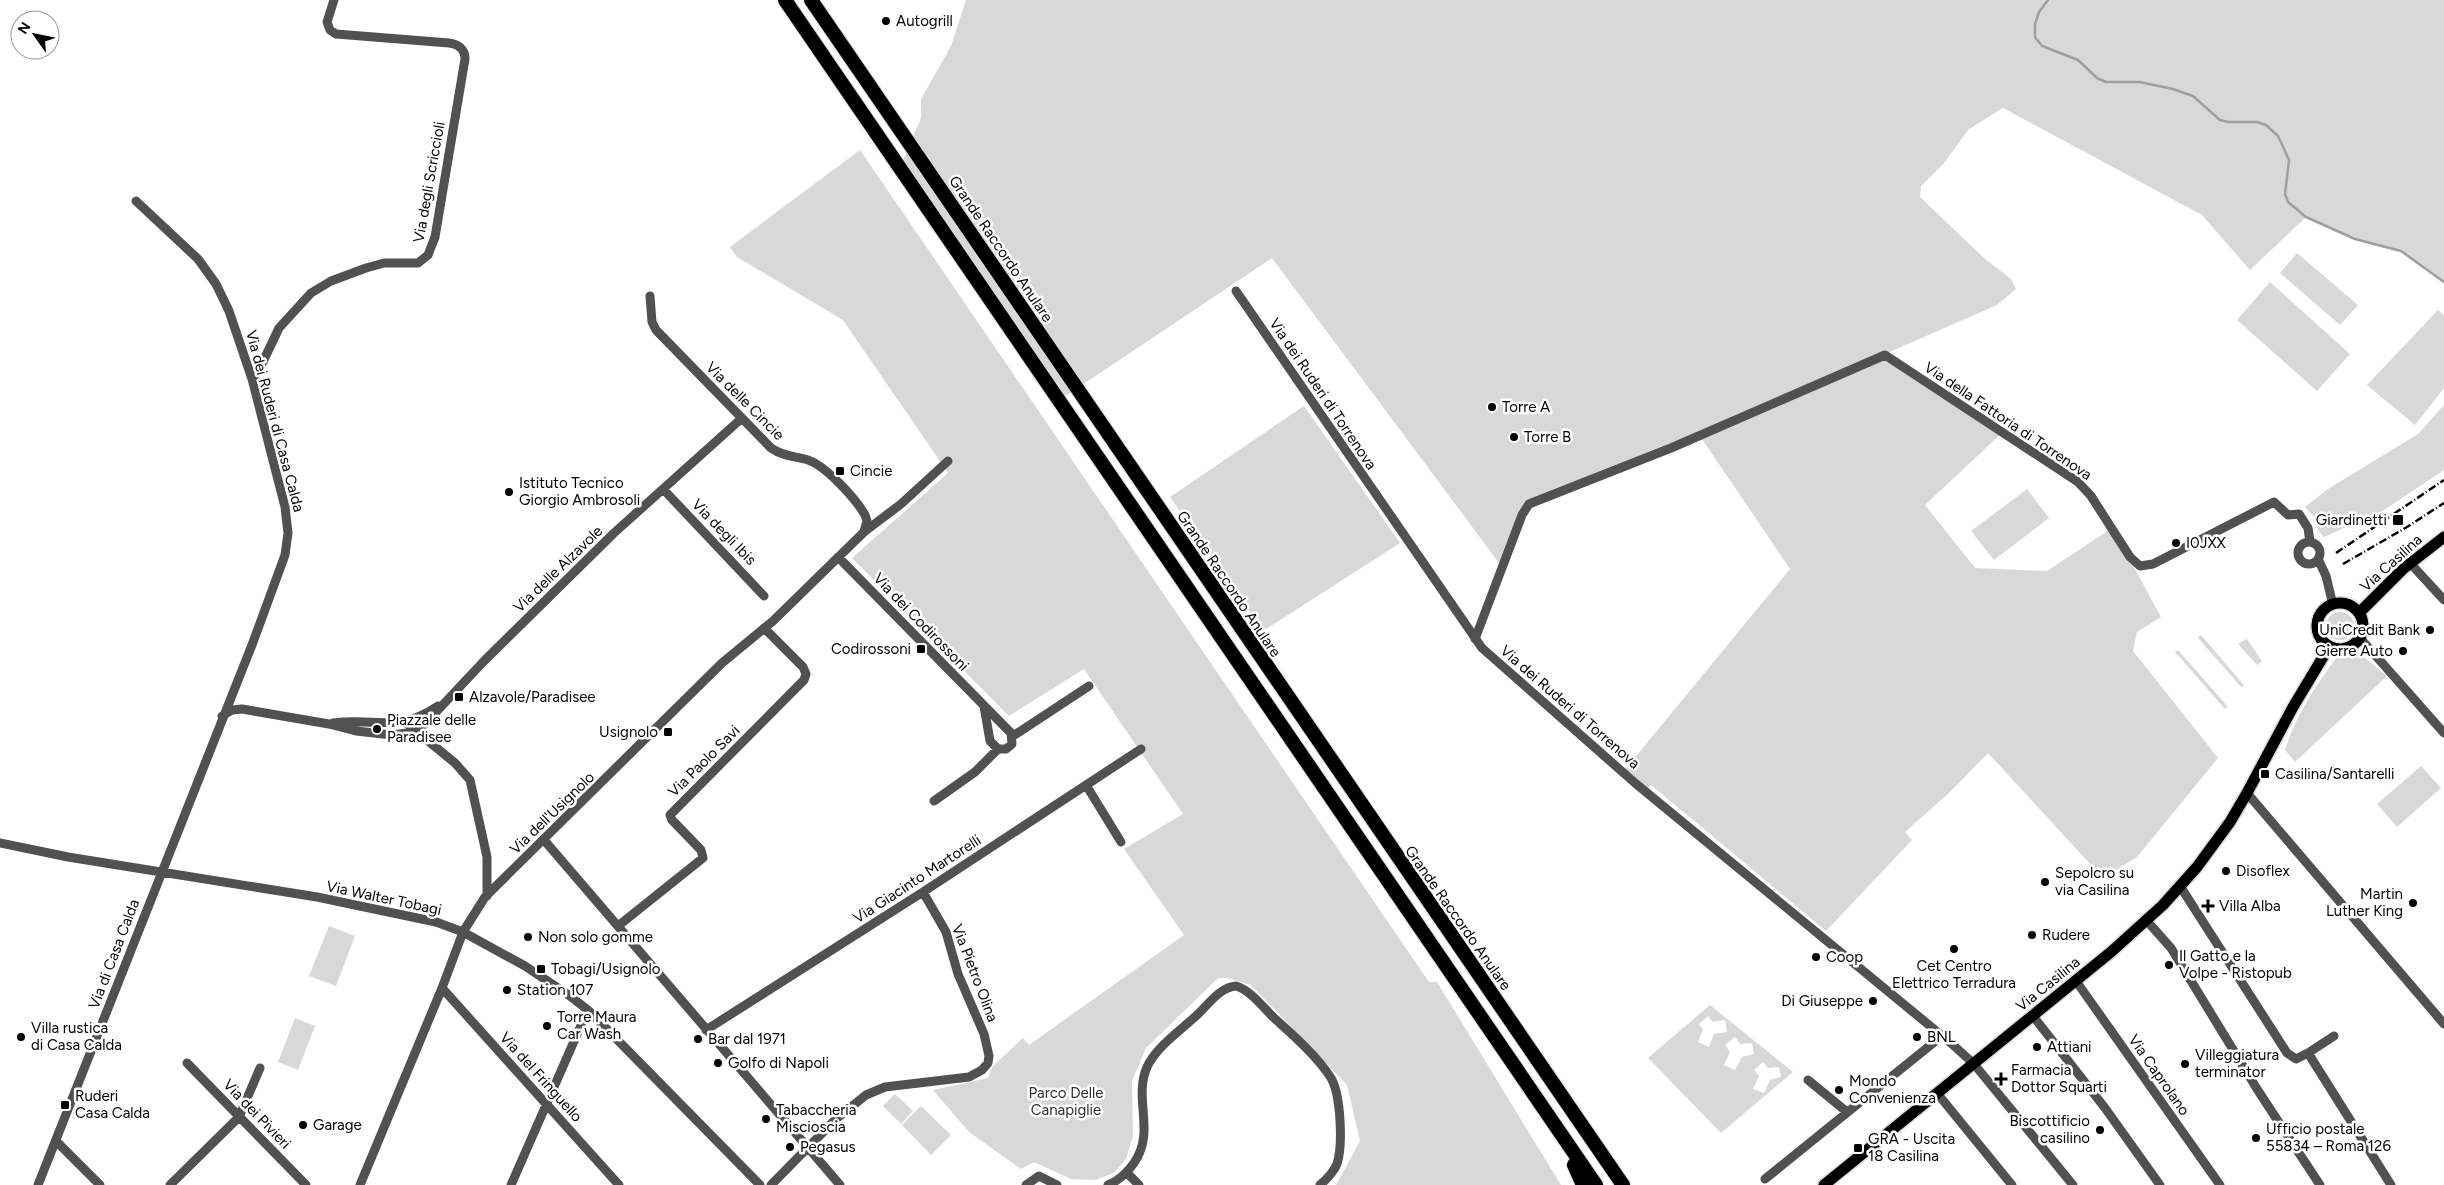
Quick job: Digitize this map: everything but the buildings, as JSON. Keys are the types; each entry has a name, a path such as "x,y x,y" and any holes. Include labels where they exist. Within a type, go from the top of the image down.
{"highway":[{"path":"785,0 1596,1185"},
{"name":"Grande Raccordo Anulare","path":"811,0 1623,1185"},
{"path":"1557,1090 1582,1110 1634,1185"},
{"path":"1560,1134 1583,1185"}],"main road":[{"name":"Via Casilina","path":"2359,613 2410,563 2444,536"},
{"path":"2348,604 2359,613 2364,625 2360,638 2354,646 2346,649 2329,647 2320,638 2317,626 2322,614 2333,605 2348,604"},
{"name":"Via Casilina","path":"1825,1185 2147,921 2180,886 2210,851 2247,794 2293,706 2329,647"}],"street":[{"name":"Via degli Scriccioli","path":"252,380 260,368 278,328 311,293 331,280 366,268 384,263 414,264 422,261 430,251 435,237 466,59 465,52 452,43 336,34 330,30 328,22 334,0"},
{"name":"Via dei Ruderi di Casa Calda","path":"136,201 190,250 212,278 230,311 252,380 285,507 288,540 260,622 161,872"},
{"name":"Via dei Ruderi di Torrenova","path":"1236,291 1475,639 1513,676 1636,783 1943,1035 1974,1064 2073,1185"},
{"name":"Via delle Cincie","path":"650,296 652,322 656,330 776,452 788,458 814,462 836,482 865,515 864,532"},
{"name":"Via della Fattoria di Torrenova","path":"1475,639 1522,515 1529,504 1671,448 1885,354 2078,482 2091,496 2130,557 2138,565 2150,565 2274,502 2288,515 2299,514 2308,528 2310,542 2318,547 2320,553 2318,559 2326,576 2333,605"},
{"name":"Via delle Alzavole","path":"443,704 614,533 742,418"},
{"path":"864,532 901,504 948,461"},
{"name":"Via degli Ibis","path":"663,489 764,596"},
{"name":"Via dell'Usignolo","path":"360,1185 442,988 463,932 487,896 711,674 764,628 864,532"},
{"path":"2310,542 2303,544 2300,549 2301,559 2309,564 2318,559"},
{"name":"Via dei Codirossoni","path":"838,557 1013,736"},
{"path":"2410,563 2444,600"},
{"name":"Via Paolo Savi","path":"618,926 703,858 701,850 672,820 670,814 804,680 804,669 764,628"},
{"path":"2360,638 2444,733"},
{"path":"984,706 990,741 998,749 1004,750 1011,746 1013,736 1090,686"},
{"path":"329,724 350,722 389,724 405,722 424,715 443,704"},
{"path":"222,716 229,711 239,709 329,724 356,731 392,735 414,731 426,724 443,704"},
{"path":"405,722 455,763 470,780 488,858 487,896"},
{"path":"934,801 975,772 998,749"},
{"name":"Via Giacinto Martorelli","path":"706,1030 923,892 1140,749"},
{"path":"1086,785 1121,842"},
{"path":"2247,794 2444,1024"},
{"path":"544,840 840,1185"},
{"name":"Via Walter Tobagi","path":"0,843 59,855 316,897 422,918 463,932 525,966 584,1007 617,1038 760,1185"},
{"name":"Via di Casa Calda","path":"38,1185 161,872"},
{"path":"2180,886 2287,1054 2296,1059 2334,1036"},
{"name":"Via Pietro Olina","path":"807,1147 844,1111 874,1091 894,1086 969,1077 986,1066 989,1058 984,1034 958,974 946,932 923,892"},
{"path":"2147,921 2171,948 2320,1185"},
{"name":"Via Caprolano","path":"2076,980 2220,1185"},
{"path":"1108,1185 1127,1173 1138,1158 1144,1144 1146,1128 1143,1087 1149,1063 1159,1051 1221,992 1236,986 1246,991 1281,1024 1326,1072 1333,1083 1338,1108 1338,1156 1334,1170 1320,1185"},
{"name":"Via del Fringuello","path":"442,988 619,1185"},
{"path":"2033,1016 2099,1101 2160,1185"},
{"path":"511,1185 582,1024"},
{"path":"1765,1179 1943,1035"},
{"path":"2308,1053 2392,1185"},
{"name":"Via dei Pivieri","path":"187,1063 306,1185"},
{"path":"170,1185 240,1117 260,1068"},
{"path":"1808,1080 1847,1112"},
{"path":"1937,1093 2012,1185"},
{"path":"56,1141 100,1185"},
{"path":"771,1185 807,1147"},
{"path":"1127,1173 1139,1185"},
{"path":"1026,1185 1039,1176 1056,1185"}],"green space":[{"path":"966,0 2444,0 2444,283 2401,251 2381,247 2337,232 2306,217 2250,270 2202,215 2003,108 1969,129 1944,163 1921,186 1920,197 1985,259 2011,279 2016,289 1997,305 1885,354 2003,432 1925,505 1975,568 2047,571 2112,528 2161,617 2137,632 2133,651 2218,758 2137,857 2103,878 1988,753 1950,792 1905,832 1912,840 1826,931 1651,785 1645,791 1623,772 1790,569 1700,436 1527,506 1502,567 1272,258 1058,401 900,168 921,118 921,99 951,46"},
{"name":"Parco Delle Canapiglie","path":"860,150 1429,982 1437,982 1561,1185 1336,1185 1360,1141 1347,1085 1251,985 1227,978 1218,978 1146,1048 1132,1081 1133,1136 1126,1159 1115,1172 1096,1180 1071,1179 1034,1162 1021,1169 969,1132 933,1090 988,1078 992,1067 1023,1038 1029,1045 1184,935 1124,849 1183,814 1084,669 1009,716 852,558 948,473 843,320 737,257 730,247"},
{"path":"2297,253 2358,305 2340,325 2280,273"},
{"path":"2270,282 2350,354 2317,391 2237,320"},
{"path":"2438,310 2444,315 2444,388 2415,425 2367,385"},
{"path":"2444,405 2444,470 2384,510 2324,537 2318,530 2315,518 2305,507 2328,489 2418,434"},
{"path":"1304,406 1400,543 1263,631 1170,497"},
{"path":"2027,489 2049,518 1994,560 1971,531"},
{"path":"2340,612 2350,616 2354,626 2350,636 2340,640 2330,636 2326,626 2330,616"},
{"path":"2201,635 2244,685 2241,687 2198,638"},
{"path":"2247,639 2262,661 2257,665 2238,644"},
{"path":"2178,650 2228,707 2225,709 2175,652"},
{"path":"2339,654 2364,657 2387,676 2295,762 2285,750 2295,724 2308,700"},
{"path":"2421,766 2441,788 2397,827 2377,804"},
{"path":"329,926 355,936 336,986 309,976"},
{"path":"1710,1005 1793,1072 1721,1133 1648,1058","holes":["1708,1016 1713,1022 1725,1020 1727,1032 1714,1034 1709,1047 1698,1042 1703,1030 1699,1024","1735,1037 1740,1044 1752,1043 1754,1054 1742,1057 1735,1070 1724,1065 1730,1052 1725,1045","1763,1062 1768,1068 1779,1067 1781,1077 1770,1080 1764,1093 1753,1089 1759,1076 1754,1070"]},
{"path":"295,1018 315,1026 298,1070 278,1062"},
{"path":"895,1094 913,1111 901,1124 883,1106"},
{"path":"921,1106 951,1135 931,1155 902,1125"}],"waterway":[{"path":"2048,0 2039,12 2035,24 2035,37 2042,46 2078,60 2097,78 2106,82 2139,82 2173,89 2193,96 2220,120 2228,122 2257,122 2266,125 2278,136 2289,160 2285,194 2288,202 2306,217 2355,239 2401,251 2444,282"}],"railway":[{"path":"2336,553 2444,480"},
{"path":"2343,564 2444,503"}],"place":[{"name":"Autogrill","path":"886,21"},
{"name":"Torre A","path":"1492,407"},
{"name":"Torre B","path":"1514,437"},
{"name":"Cincie","path":"840,471"},
{"name":"Istituto Tecnico Giorgio Ambrosoli","path":"509,492"},
{"name":"Giardinetti","path":"2398,520"},
{"name":"I0JXX","path":"2176,543"},
{"name":"UniCredit Bank","path":"2430,630"},
{"name":"Codirossoni","path":"921,649"},
{"name":"Gierre Auto","path":"2403,651"},
{"name":"Alzavole/Paradisee","path":"459,697"},
{"name":"Piazzale delle Paradisee","path":"377,729"},
{"name":"Usignolo","path":"668,732"},
{"name":"Casilina/Santarelli","path":"2265,774"},
{"name":"Disoflex","path":"2226,871"},
{"name":"Sepolcro su via Casilina","path":"2045,882"},
{"name":"Martin Luther King","path":"2413,903"},
{"name":"Villa Alba","path":"2208,906"},
{"name":"Rudere","path":"2032,935"},
{"name":"Non solo gomme","path":"528,937"},
{"name":"Cet Centro Elettrico Terradura","path":"1954,949"},
{"name":"Coop","path":"1816,957"},
{"name":"Il Gatto e la Volpe - Ristopub","path":"2169,965"},
{"name":"Tobagi/Usignolo","path":"541,969"},
{"name":"Station 107","path":"507,990"},
{"name":"Di Giuseppe","path":"1873,1001"},
{"name":"Torre Maura Car Wash","path":"547,1026"},
{"name":"Villa rustica di Casa Calda","path":"21,1037"},
{"name":"BNL","path":"1917,1037"},
{"name":"Bar dal 1971","path":"698,1039"},
{"name":"Attiani","path":"2037,1047"},
{"name":"Golfo di Napoli","path":"718,1063"},
{"name":"Villeggiatura terminator","path":"2185,1064"},
{"name":"Farmacia Dottor Squarti","path":"2001,1079"},
{"name":"Mondo Convenienza","path":"1839,1090"},
{"name":"Ruderi Casa Calda","path":"65,1105"},
{"name":"Tabaccheria Miscioscia","path":"766,1119"},
{"name":"Garage","path":"303,1125"},
{"name":"Biscottificio casilino","path":"2100,1130"},
{"name":"Ufficio postale 55834 – Roma 126","path":"2256,1138"},
{"name":"Pegasus","path":"790,1147"},
{"name":"GRA - Uscita 18 Casilina","path":"1858,1148"}]}
